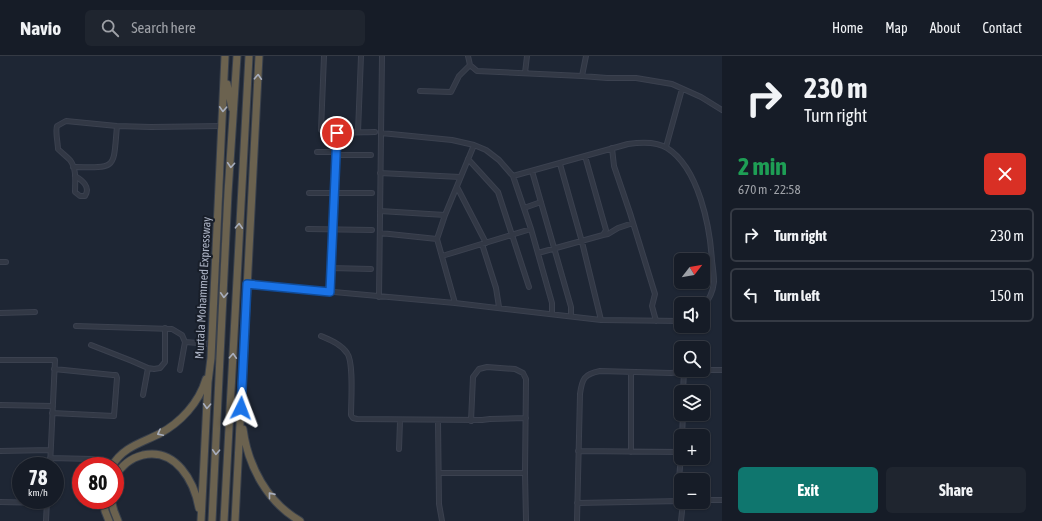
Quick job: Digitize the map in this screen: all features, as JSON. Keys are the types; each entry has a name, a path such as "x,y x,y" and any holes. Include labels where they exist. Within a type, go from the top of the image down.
{"highway":[{"name":"Murtala Mohammed Expressway","path":"200,521 208,382 211,358 226,56"},
{"name":"Murtala Mohammed Expressway","path":"212,521 228,193 237,56"},
{"path":"224,521 249,56"},
{"path":"248,72 253,56"},
{"path":"235,521 259,56"},
{"path":"224,74 234,118"},
{"path":"243,150 251,194"},
{"path":"217,229 228,193"},
{"path":"119,457 126,449 168,429 190,409 205,383 211,358"},
{"path":"241,408 245,441 258,477 273,498 300,521"},
{"path":"124,465 140,456 154,454 171,459 182,468 190,482 196,496 200,521"},
{"path":"105,509 109,521"},
{"path":"113,509 118,521"}],"street":[{"path":"324,56 321,130 324,132 337,133 375,132"},
{"path":"358,132 361,56"},
{"path":"379,296 382,56"},
{"path":"468,56 470,64 478,71 607,78 636,78 672,84 701,96 722,110"},
{"path":"525,73 527,56"},
{"path":"582,76 586,56"},
{"path":"420,91 451,92 459,76 470,64"},
{"path":"666,147 682,89"},
{"path":"75,176 83,181 87,188 87,193 85,196 80,196 75,192 75,176 73,167 70,161 58,149 57,126 66,121 117,126 222,126"},
{"path":"73,167 102,168 111,163 115,156 117,126"},
{"path":"330,292 337,133"},
{"path":"381,133 452,140 474,145 493,155 513,176 538,253 552,303 552,314"},
{"path":"513,176 635,143 652,143 666,147 681,162 693,180 707,220 711,241 714,281 710,297"},
{"path":"455,303 438,239 445,215 474,145"},
{"path":"612,148 614,166 634,223 655,294 652,306 656,321"},
{"path":"316,152 371,155"},
{"path":"585,156 606,230 603,235"},
{"path":"468,159 496,188 529,287"},
{"path":"560,164 582,242 601,320"},
{"path":"532,171 571,307 571,316"},
{"path":"380,174 460,177"},
{"path":"457,186 484,243 496,288 499,307"},
{"path":"309,193 372,193"},
{"path":"524,208 541,202"},
{"path":"380,211 445,215"},
{"path":"538,253 608,234 618,228 634,223"},
{"path":"308,229 372,230"},
{"path":"442,256 531,229"},
{"path":"380,233 438,239"},
{"path":"0,262 6,262"},
{"path":"331,268 371,269"},
{"path":"247,284 499,307 601,320 674,321"},
{"path":"0,313 35,312"},
{"path":"76,326 149,329 165,328 177,331 182,335 185,342 180,370"},
{"path":"91,345 148,368 160,368 165,362 165,328"},
{"path":"321,336 339,345 348,353 350,357 351,415 357,420 471,421 526,418"},
{"path":"185,342 211,344"},
{"path":"0,360 55,360 50,457"},
{"path":"471,421 473,377 479,369 487,367 515,369 523,373 526,379 526,521"},
{"path":"143,396 148,368"},
{"path":"52,413 114,416 118,378 113,374 54,369"},
{"path":"710,370 722,370"},
{"path":"577,521 580,394 583,379 594,372 600,371 674,373"},
{"path":"631,372 631,452"},
{"path":"0,405 53,406"},
{"path":"399,449 400,420"},
{"path":"438,421 438,504 442,521"},
{"path":"0,451 50,450"},
{"path":"578,451 674,452"},
{"path":"439,473 525,474"},
{"path":"710,500 722,500"},
{"path":"577,503 674,501"},
{"path":"0,502 12,502"},
{"path":"46,521 47,509"},
{"path":"681,509 681,521"}],"route":[{"path":"241,408 247,284 330,292 337,133"}]}
